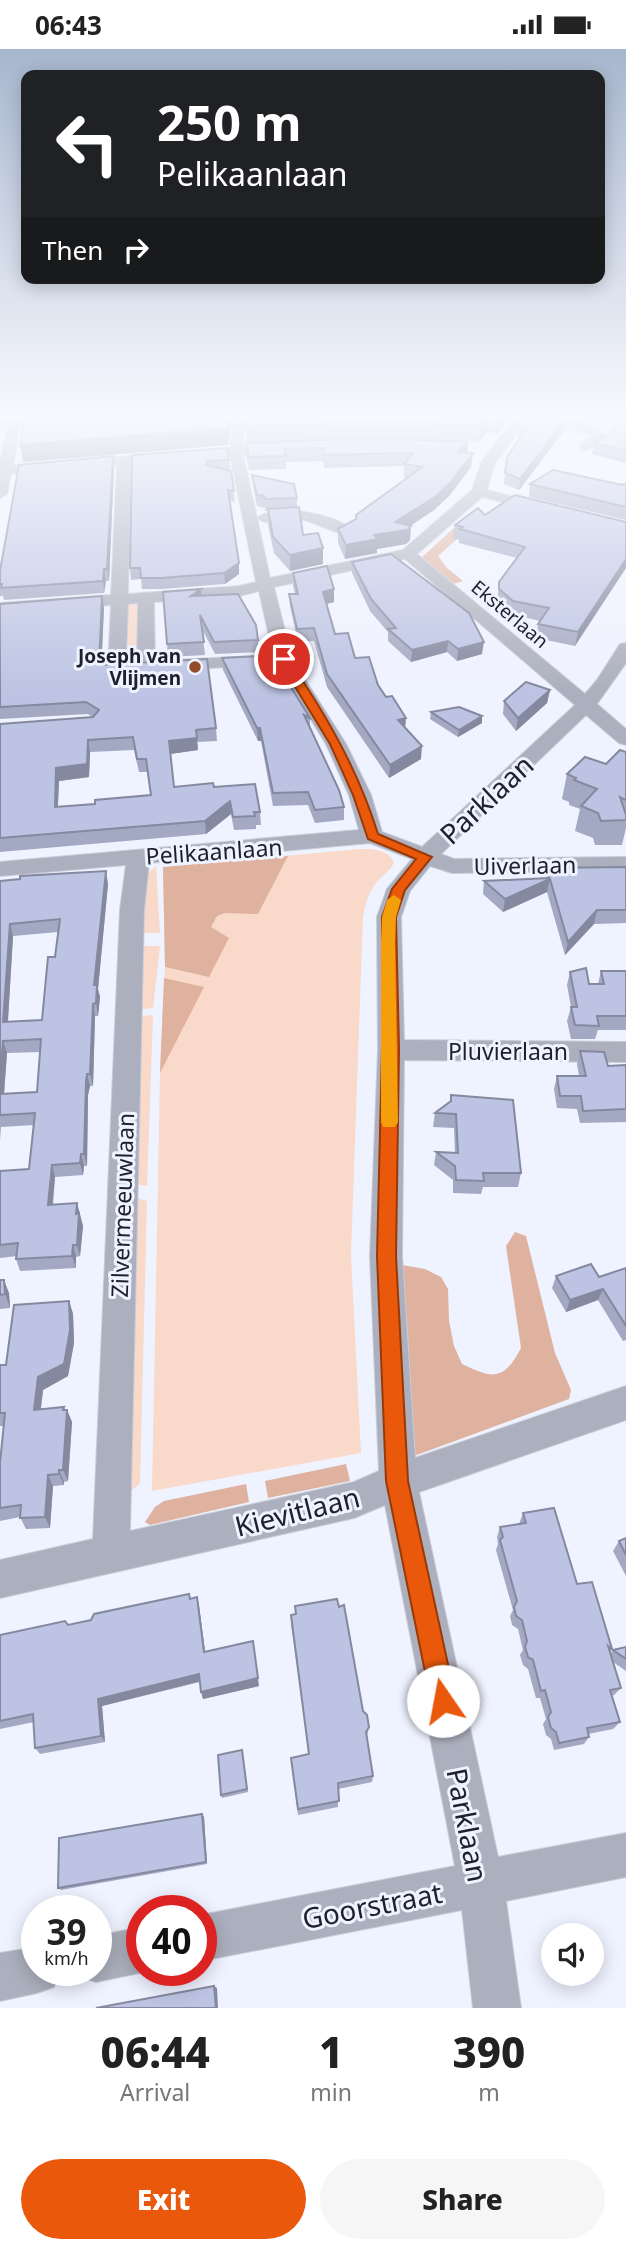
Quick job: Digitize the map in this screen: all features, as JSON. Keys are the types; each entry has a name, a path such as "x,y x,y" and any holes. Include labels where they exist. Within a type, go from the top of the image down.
{"street":[{"path":"123,508 117,668 284,659"},
{"path":"246,508 284,659 336,744 360,795 372,836"},
{"path":"0,608 228,592 408,554 460,508"},
{"path":"545,508 559,512"},
{"path":"248,519 307,515 346,531"},
{"name":"Eksterlaan","path":"408,554 626,739"},
{"path":"146,598 146,666"},
{"name":"Parklaan","path":"497,2008 481,1883 397,1481 386,1256 391,1050 389,917 399,889 425,857 620,670 626,648"},
{"name":"Pelikaanlaan","path":"0,869 372,836 425,857"},
{"name":"Zilvermeeuwlaan","path":"111,1555 132,910 138,856"},
{"name":"Uiverlaan","path":"425,857 452,866 626,864"},
{"name":"Pluvierlaan","path":"391,1050 626,1052"},
{"name":"Kievitlaan","path":"0,1579 354,1500 397,1481 573,1425 626,1403"},
{"name":"Goorstraat","path":"217,1935 626,1855"},
{"path":"0,1977 21,1973"}],"shaded area":[{"path":"455,527 466,531 438,556 447,568 463,581 450,585 420,559"},
{"path":"128,603 138,603 140,661 128,661"},
{"path":"360,849 384,852 394,862 371,891 363,916 351,1255 361,1453 152,1491 160,1073 165,967 163,867"},
{"path":"288,856 258,914 225,913 217,916 211,927 229,938 209,977 165,967 163,867"},
{"path":"156,866 160,933 144,933 146,875"},
{"path":"143,946 160,946 153,1008 141,1009"},
{"path":"164,978 204,987 160,1073"},
{"path":"153,1015 147,1186 134,1184 140,1016"},
{"path":"135,1198 147,1201 140,1483 123,1499"},
{"path":"515,1232 526,1236 555,1353 571,1390 569,1399 414,1456 402,1265 425,1269 441,1277 448,1289 449,1321 454,1346 462,1364 482,1372 497,1374 509,1367 521,1348 506,1246"},
{"path":"346,1464 350,1481 268,1498 265,1481"},
{"path":"246,1484 249,1502 150,1525 145,1522 155,1507 164,1501"}],"building":[{"path":"11,508 110,508 107,569 104,569 103,581 1,588 0,571"},
{"path":"131,508 231,508 239,563 224,573 141,578 140,568 130,568"},
{"path":"299,508 303,535 318,533 323,548 290,555 273,537 268,509"},
{"path":"365,508 417,508 395,522 411,526 407,530 374,535 378,539 346,545 338,529 356,519 356,515"},
{"path":"477,508 485,515 495,508 570,508 626,522 626,559 578,632 538,624 549,608 513,601 499,589 499,582 525,547 460,529 463,527 455,525"},
{"path":"391,554 469,613 484,642 458,649 448,641 412,650 388,629 396,628 371,599 352,562"},
{"path":"327,566 334,589 323,592 335,634 348,633 355,658 369,657 378,685 386,697 392,696 406,718 398,720 422,746 390,765 327,674 314,628 297,629 289,594 298,594 293,573"},
{"path":"201,589 191,596 238,594 256,625 258,640 214,642 200,615 204,642 167,644 163,592"},
{"path":"102,596 99,665 207,659 216,728 196,730 197,738 169,741 174,787 213,783 214,787 255,784 260,812 254,812 255,816 233,817 230,801 205,821 0,838 0,724 93,717 99,710 86,702 0,707 0,604","holes":["133,737 137,759 146,759 151,795 55,807 56,768 87,764 88,740"]},
{"path":"261,656 266,682 287,681 310,718 304,715 339,790 344,807 315,810 308,792 273,793 260,728 257,728 222,658"},
{"path":"526,682 550,690 518,718 504,701"},
{"path":"459,707 482,716 459,730 431,712"},
{"path":"620,750 626,752 626,800 620,797 626,820 601,821 598,813 581,806 597,789 574,780 576,778 567,774 585,757 606,764"},
{"path":"626,867 626,910 597,910 568,942 550,879 505,899 484,881 549,878 547,868"},
{"path":"106,871 94,985 97,985 96,1003 93,1004 90,1074 87,1074 86,1082 84,1154 81,1154 80,1163 52,1165 48,1205 77,1203 77,1245 73,1245 72,1256 16,1259 18,1243 0,1245 0,1171 29,1169 35,1113 0,1115 0,1094 37,1092 41,1039 3,1041 0,1081 0,881 20,879 20,876","holes":["60,919 55,957 48,957 42,1020 3,1022 10,924"]},
{"path":"586,968 589,984 604,984 601,971 626,971 626,1016 597,1016 599,1026 575,1025 571,1007 577,1007 570,972"},
{"path":"580,1051 604,1052 608,1066 626,1065 626,1109 583,1111 581,1096 560,1096 557,1076 586,1076"},
{"path":"451,1095 513,1100 521,1173 483,1173 484,1181 456,1180 455,1166 436,1152 458,1153 456,1114 435,1113 451,1101"},
{"path":"591,1264 599,1277 626,1268 626,1326 603,1289 570,1300 556,1276"},
{"path":"0,1280 4,1280 5,1294 0,1295"},
{"path":"69,1301 70,1330 64,1364 38,1377 34,1410 64,1407 63,1410 67,1410 63,1470 59,1470 59,1474 48,1475 45,1517 20,1518 21,1505 0,1508 0,1463 5,1413 0,1413 0,1365 6,1365 14,1305"},
{"path":"554,1508 577,1584 592,1582 621,1688 610,1690 620,1722 587,1728 589,1737 559,1743 548,1717 551,1712 545,1690 541,1691 533,1660 528,1657 525,1647 527,1641 522,1620 516,1616 514,1607 517,1601 500,1540 503,1537 500,1527 526,1523 523,1513"},
{"path":"626,1538 626,1555 619,1541"},
{"path":"189,1594 190,1599 197,1597 204,1652 253,1641 258,1678 201,1692 199,1674 98,1699 101,1736 35,1748 33,1714 0,1721 0,1635 65,1621 68,1625 91,1620 94,1614"},
{"path":"337,1599 339,1607 344,1605 363,1711 367,1715 369,1727 366,1732 373,1776 338,1783 339,1801 298,1809 291,1758 309,1754 291,1615 296,1614 295,1606"},
{"path":"626,1647 626,1659 613,1650"},
{"path":"242,1750 247,1789 221,1795 218,1755"},
{"path":"202,1814 206,1862 58,1888 59,1838"},
{"path":"214,1986 216,2008 96,2008"}],"slow traffic":[{"path":"389,1122 391,1050 388,943 389,917 394,900"}],"place":[{"name":"Joseph van Vlijmen","path":"195,667"}],"route":[{"path":"284,659 336,744 360,795 372,836 425,857 399,889 392,902 389,917 391,1050 386,1256 397,1481 443,1701"}]}
